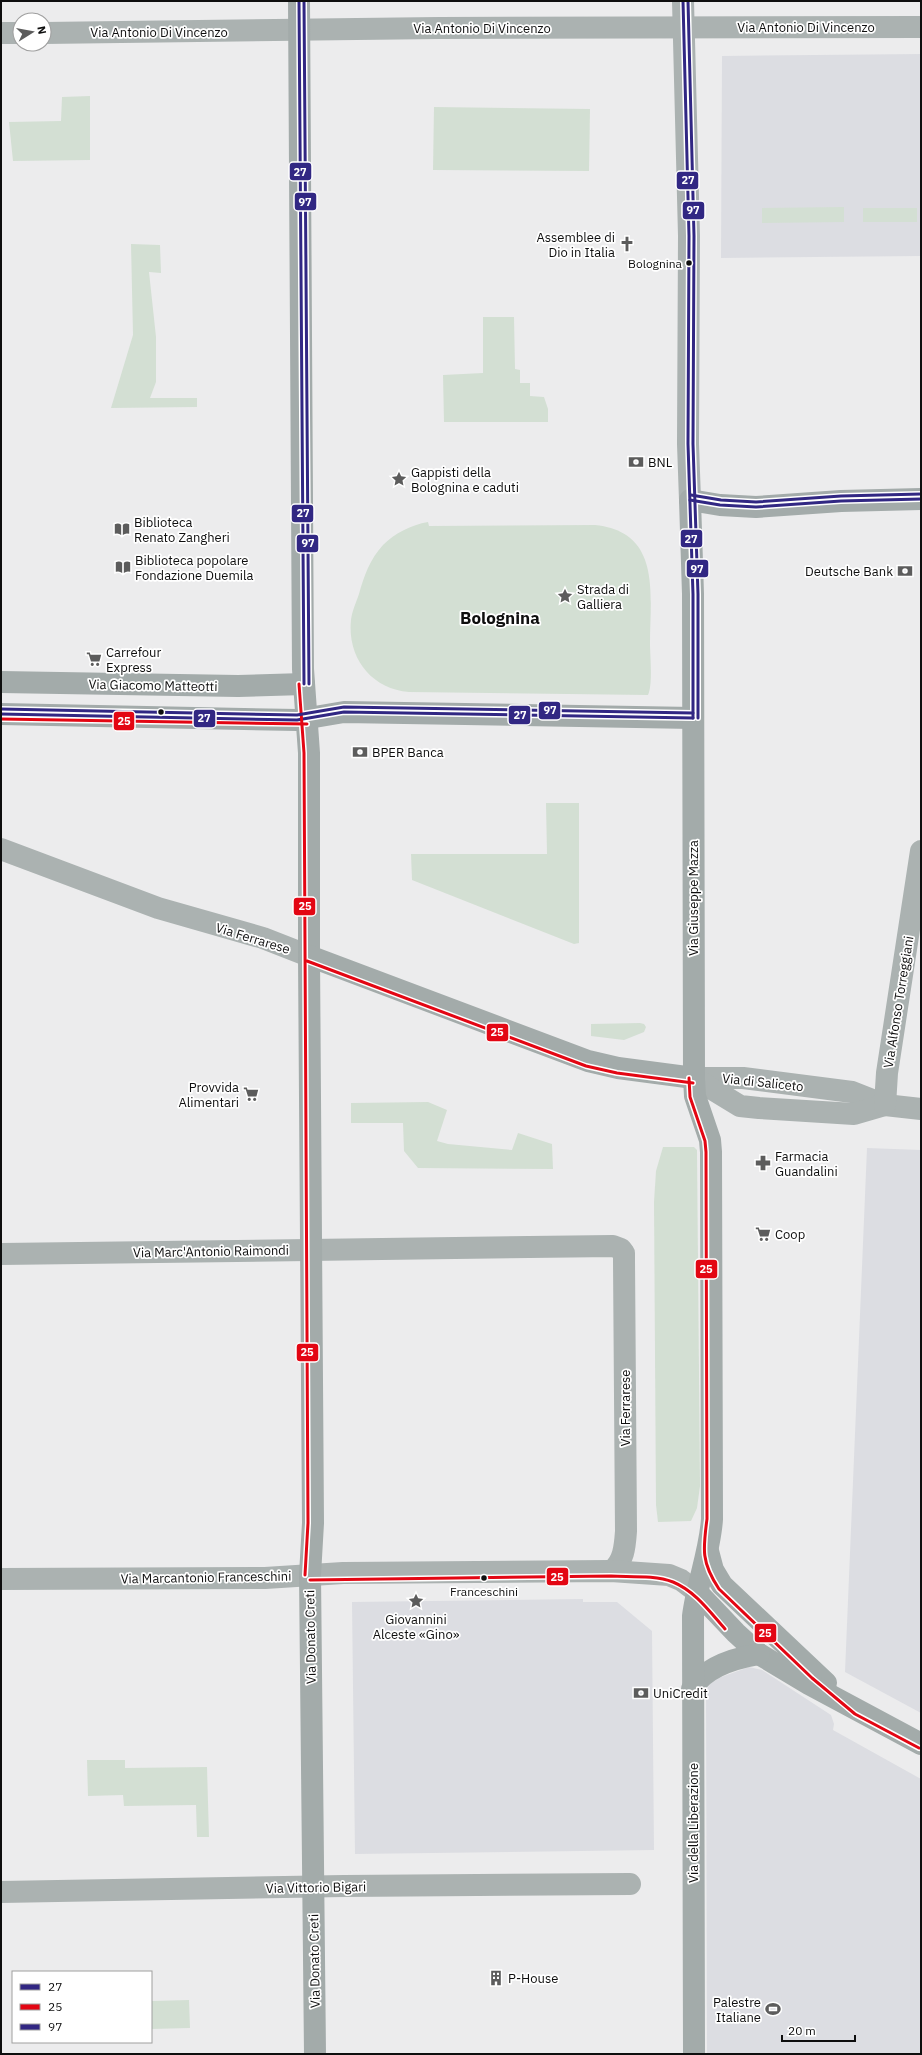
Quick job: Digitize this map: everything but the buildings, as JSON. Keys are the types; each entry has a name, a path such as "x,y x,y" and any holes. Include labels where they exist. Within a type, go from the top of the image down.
{"main road":[{"name":"Via Donato Creti","path":"299,1 304,688 309,754 312,1523 310,1575 315,2054"},
{"path":"690,500 720,505 756,507 820,502 921,499"},
{"name":"Via Giuseppe Mazza","path":"690,500 693,718 694,1078"},
{"name":"Via Giacomo Matteotti","path":"1,682 304,688"},
{"path":"304,688 321,706 344,712"},
{"path":"1,714 307,719 344,712 693,718"},
{"name":"Via Ferrarese","path":"309,956 588,1061 618,1068 694,1078"},
{"path":"694,1078 695,1096 710,1140 711,1152 712,1518 708,1551 697,1592 736,1633 759,1654 809,1684 921,1744"},
{"path":"708,1551 713,1570 722,1585 815,1674 858,1710"},
{"name":"Via della Liberazione","path":"694,2054 692,1689 693,1616 697,1592"},
{"path":"692,1689 698,1680 709,1670 759,1654"}],"street":[{"path":"683,1 688,236 688,444 690,500"},
{"name":"Via Antonio Di Vincenzo","path":"52,33 300,31 440,28 921,27"},
{"path":"1,33 12,33"},
{"name":"Via Ferrarese","path":"1,849 158,908 263,938 309,956"},
{"name":"Via Alfonso Torreggiani","path":"885,1105 887,1073 921,851"},
{"name":"Via di Saliceto","path":"694,1078 740,1106 854,1114 885,1105 921,1109"},
{"name":"Via Ferrarese","path":"610,1571 620,1560 625,1545 626,1531 624,1253 621,1249 613,1246"},
{"name":"Via Marc'Antonio Raimondi","path":"1,1254 613,1246"},
{"name":"Via Marcantonio Franceschini","path":"1,1579 265,1578 310,1575 610,1571 650,1572 674,1577 697,1592"},
{"name":"Via Vittorio Bigari","path":"1,1892 630,1884"}],"shaded area":[{"path":"921,54 921,256 721,258 722,56"},
{"path":"90,96 90,160 13,161 9,122 61,121 62,97"},
{"path":"434,107 590,109 589,171 433,170"},
{"path":"844,207 844,222 762,223 762,208"},
{"path":"863,208 917,208 917,222 863,222"},
{"path":"131,244 160,245 161,273 149,272 156,337 156,382 150,398 197,398 197,407 111,408 133,335"},
{"path":"483,317 514,317 515,369 520,370 520,383 530,383 530,396 544,397 548,409 548,422 444,422 443,375 483,373"},
{"path":"428,522 429,526 595,525 617,530 632,540 642,552 648,568 650,586 651,677 648,695 409,692 395,690 383,685 373,678 364,669 358,658 353,646 351,634 352,613 363,581 374,556 383,545 404,530 415,525"},
{"path":"546,803 579,803 579,943 574,944 412,880 411,854 547,854"},
{"path":"591,1024 644,1024 646,1027 644,1032 624,1040 591,1036"},
{"path":"428,1102 447,1110 437,1141 448,1144 512,1150 518,1133 552,1144 553,1169 418,1168 404,1151 403,1123 351,1123 351,1103"},
{"path":"663,1147 694,1147 697,1150 700,1486 697,1508 691,1521 658,1522 656,1505 654,1202 656,1171"},
{"path":"867,1148 921,1150 921,1713 845,1672"},
{"path":"583,1599 583,1602 617,1602 652,1631 654,1850 355,1854 352,1602"},
{"path":"749,1667 762,1670 831,1715 834,1724 833,1730 921,1779 921,2054 707,2054 706,1690 713,1680"},
{"path":"87,1760 125,1760 125,1768 207,1767 209,1837 197,1837 196,1805 124,1806 123,1795 88,1796"},
{"path":"189,2000 190,2028 152,2029 152,2001"}],"transit line":[{"name":"27","path":"299,1 304,684"},
{"name":"97","path":"304,1 309,684"},
{"name":"27","path":"683,1 689,236 688,444 693,594 693,718"},
{"name":"97","path":"688,1 694,236 693,444 698,594 698,718"},
{"name":"97","path":"691,495 721,500 756,502 841,496 921,494"},
{"name":"27","path":"690,500 720,505 756,507 841,501 921,499"},
{"name":"25","path":"299,684 304,753 308,1523 305,1575"},
{"name":"97","path":"1,709 297,715 344,707 693,713"},
{"name":"27","path":"1,714 297,720 344,712 693,718"},
{"name":"25","path":"1,719 307,724"},
{"name":"25","path":"307,961 586,1066 617,1073 693,1083"},
{"name":"25","path":"689,1078 690,1097 705,1141 706,1152 707,1519 704,1547 706,1563 719,1589 812,1678 855,1714 919,1748"},
{"name":"25","path":"310,1580 611,1576 650,1577 673,1582 681,1586 702,1602 725,1629"}],"place":[{"name":"Assemblee di Dio in Italia","path":"627,244"},
{"name":"Bolognina","path":"689,263"},
{"name":"BNL","path":"636,462"},
{"name":"Gappisti della Bolognina e caduti","path":"399,479"},
{"name":"Biblioteca Renato Zangheri","path":"122,529"},
{"name":"Biblioteca popolare Fondazione Duemila","path":"123,567"},
{"name":"Deutsche Bank","path":"905,571"},
{"name":"Strada di Galliera","path":"565,596"},
{"name":"Carrefour Express","path":"94,659"},
{"name":"BPER Banca","path":"360,752"},
{"name":"Provvida Alimentari","path":"251,1094"},
{"name":"Farmacia Guandalini","path":"763,1163"},
{"name":"Coop","path":"763,1234"},
{"name":"Franceschini","path":"484,1578"},
{"name":"Giovannini Alceste «Gino»","path":"416,1601"},
{"name":"UniCredit","path":"641,1693"},
{"name":"P-House","path":"496,1978"},
{"name":"Palestre Italiane","path":"773,2009"}],"district":[{"name":"Bolognina","path":"500,618"}]}
